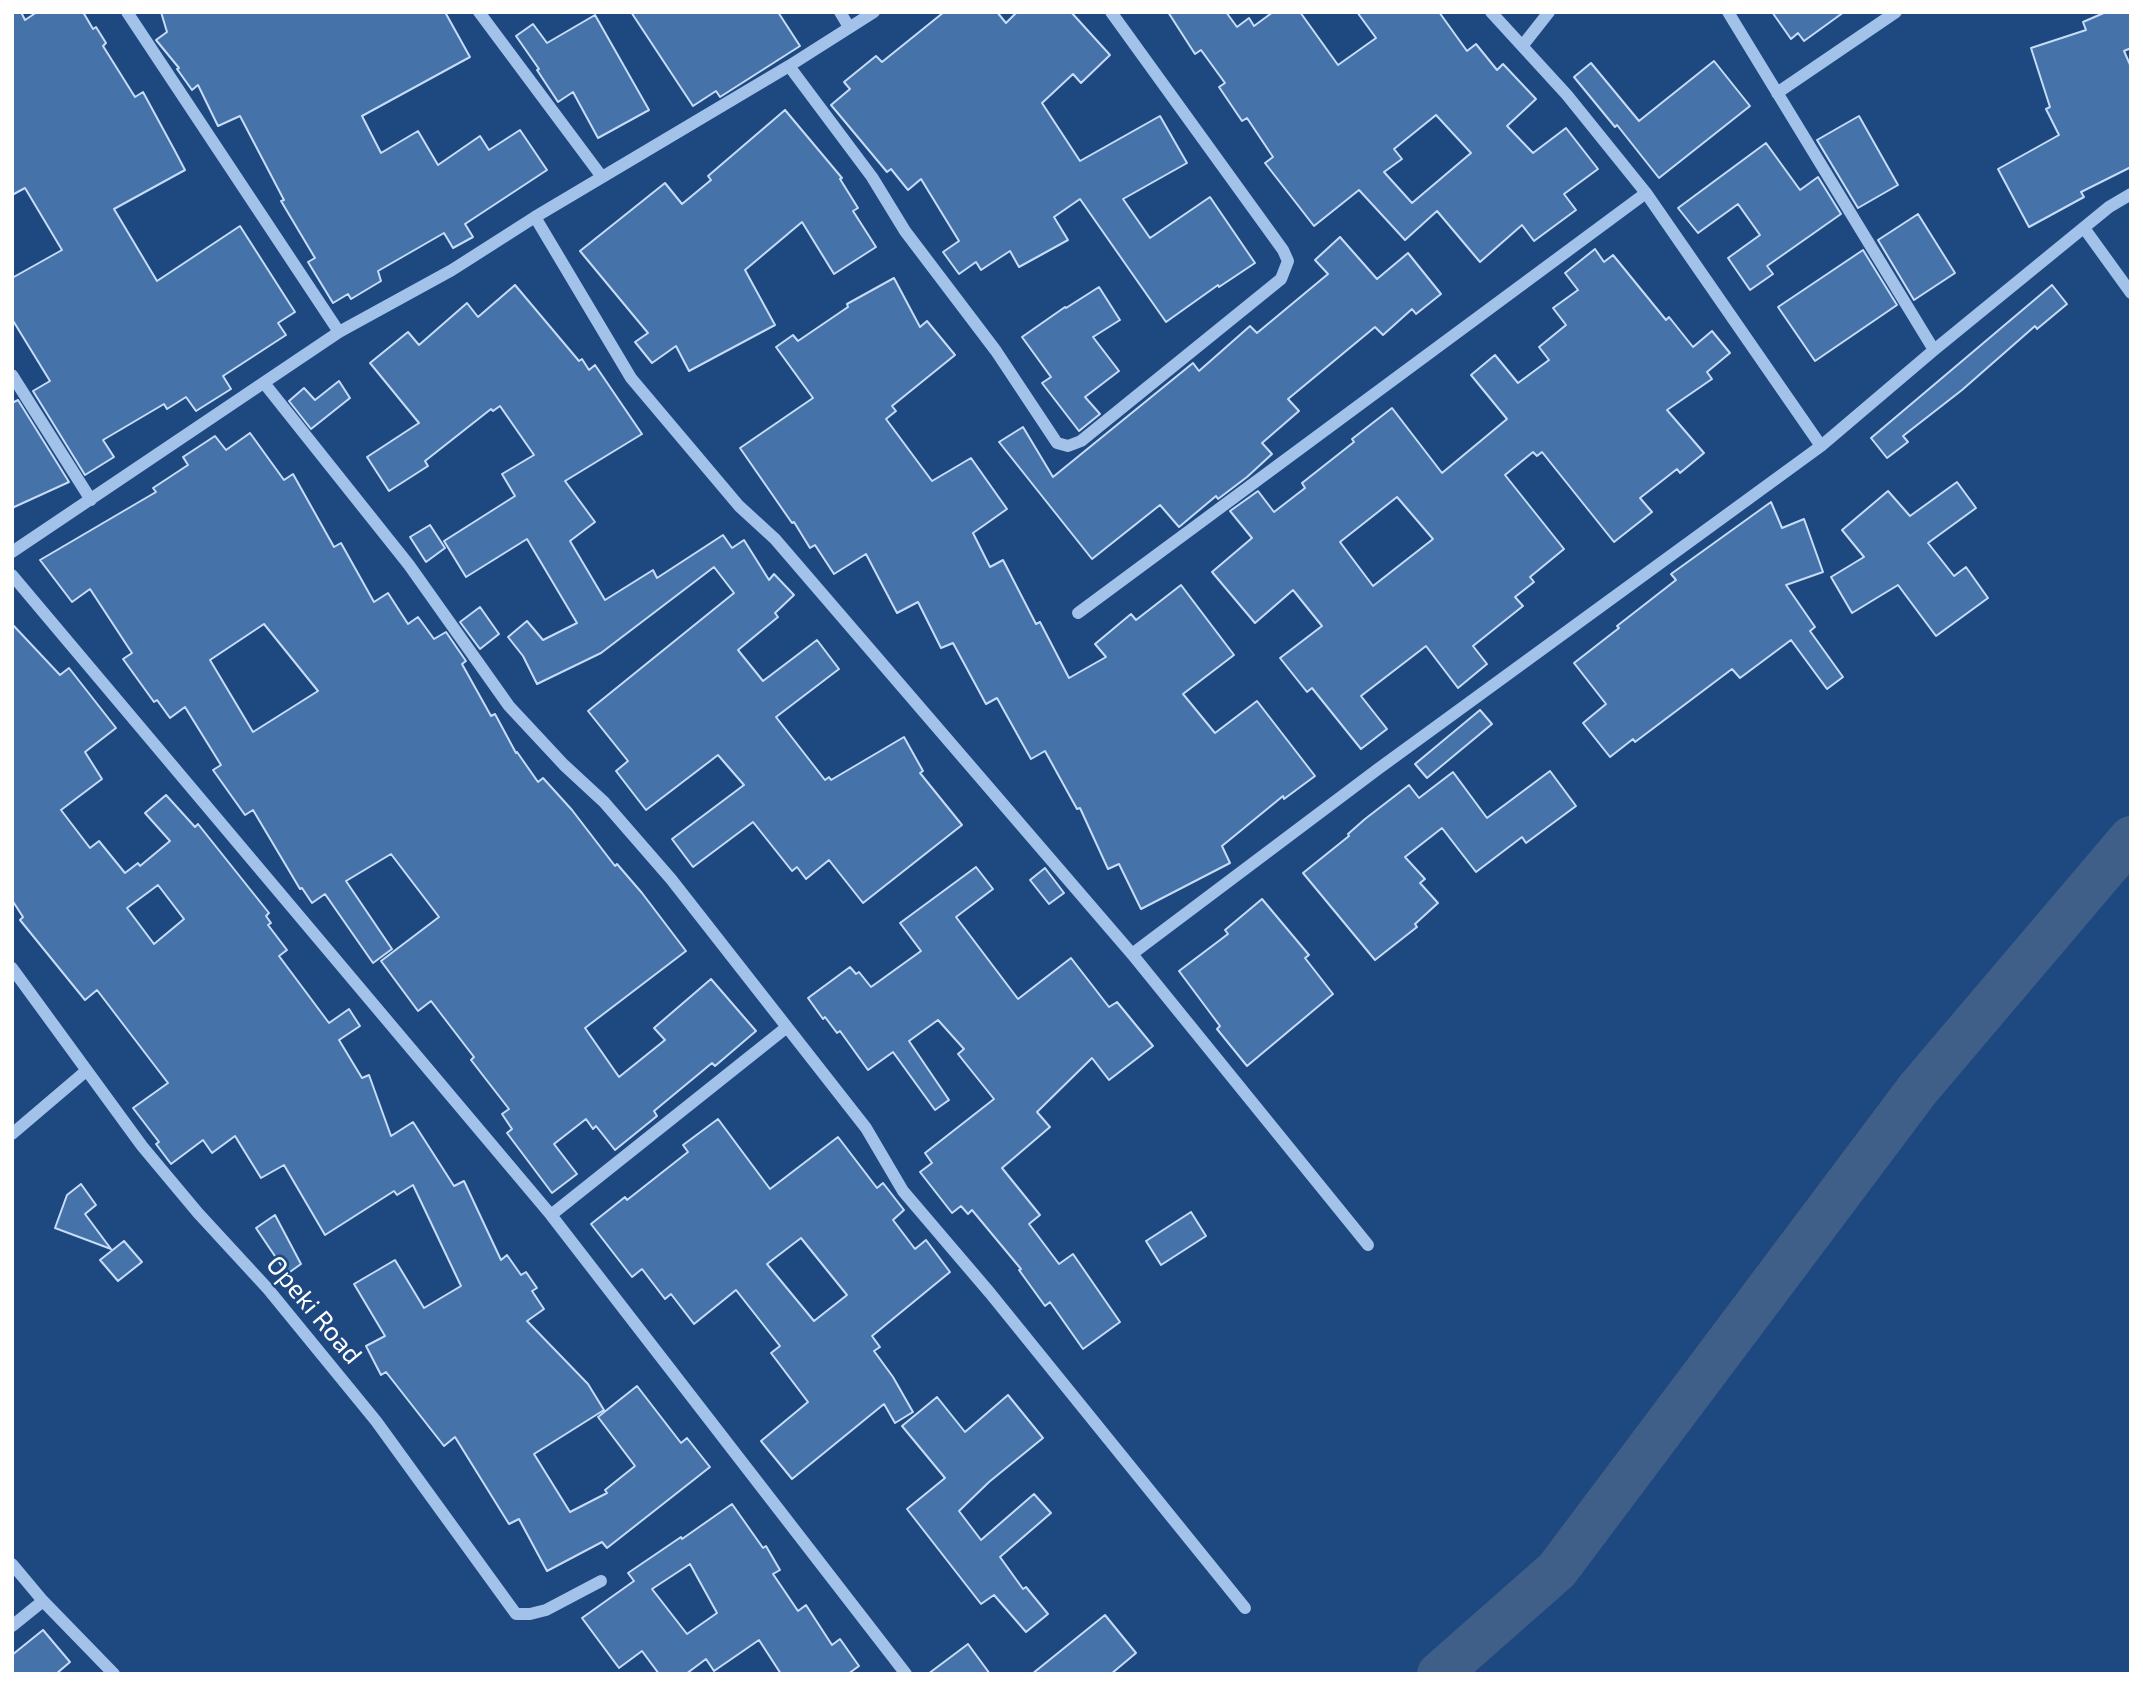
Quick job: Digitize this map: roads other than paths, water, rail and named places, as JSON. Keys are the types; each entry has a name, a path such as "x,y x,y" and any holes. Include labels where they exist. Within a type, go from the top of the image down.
{"street":[{"path":"127,12 339,332"},
{"path":"479,12 602,177"},
{"path":"840,12 849,27"},
{"path":"12,552 339,332 452,270 874,12"},
{"path":"789,66 872,177 905,231 996,351 1058,443 1068,446 1081,441 1281,279 1288,261 1283,250 1111,12"},
{"path":"1492,12 1523,45 1646,192 1821,446"},
{"path":"1523,45 1549,12"},
{"path":"1728,12 1934,350"},
{"path":"1777,93 1896,12"},
{"path":"1078,613 1646,192"},
{"path":"1132,954 1401,753 1821,446 2084,228 2131,194"},
{"path":"535,217 631,378 739,506 775,539 1132,954 1368,1245"},
{"path":"2084,228 2131,293"},
{"path":"12,374 91,500"},
{"path":"264,383 409,565 509,706 642,844 866,1128 903,1191 999,1304 1245,1608"},
{"path":"12,575 551,1215 906,1674"},
{"name":"Opeki Road","path":"12,968 142,1146 198,1213 268,1289 376,1421 516,1614 546,1610 601,1581"},
{"path":"551,1215 787,1027"},
{"path":"12,1134 86,1071"},
{"path":"15,1571 114,1674"},
{"path":"12,1626 43,1601"}],"waterway":[{"path":"1439,1674 1557,1570 1918,1089 2131,838"}]}
